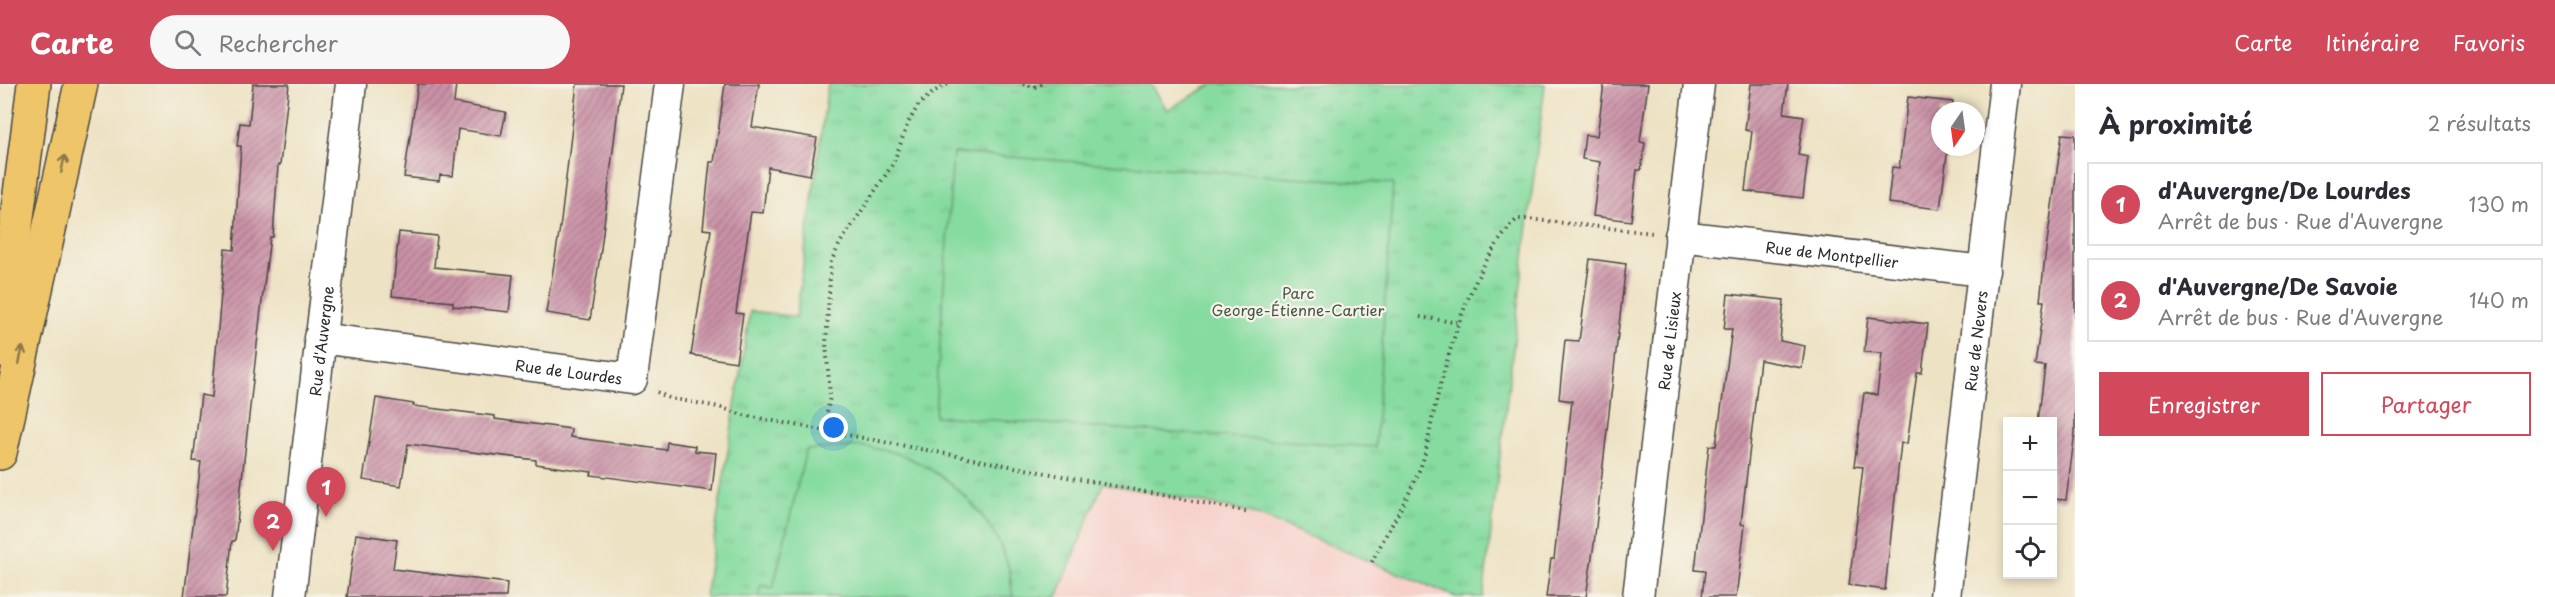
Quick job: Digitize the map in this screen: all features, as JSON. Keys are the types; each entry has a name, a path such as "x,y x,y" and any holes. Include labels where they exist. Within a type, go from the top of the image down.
{"highway":[{"path":"0,350 34,84"},
{"path":"0,453 81,84"}],"street":[{"name":"Rue d'Auvergne","path":"290,597 351,84"},
{"name":"Rue de Lourdes","path":"319,338 632,379 670,84"},
{"name":"Rue de Lisieux","path":"1638,597 1699,84"},
{"name":"Rue de Nevers","path":"1945,597 2005,84"},
{"name":"Rue de Montpellier","path":"1680,236 1984,271"}],"path":[{"path":"824,430 830,396 826,344 831,262 840,243 893,164 908,123 919,104 948,84"},
{"path":"1023,84 1034,87 1042,84"},
{"path":"1372,562 1418,474 1435,403 1460,323 1493,251 1517,219 1680,236"},
{"path":"1420,317 1460,323"},
{"path":"632,379 669,398 1250,512"}],"shaded area":[{"path":"1103,483 1250,512 1456,597 1057,597"}],"green space":[{"name":"Parc George-Étienne-Cartier","path":"828,84 1151,84 1167,110 1213,84 1545,84 1483,597 1456,597 1250,512 1103,483 1057,597 705,597 750,311 796,317"},
{"path":"953,153 1393,184 1375,447 935,416"},
{"path":"859,446 904,456 939,475 955,487 982,516 1002,550 1009,569 1013,597 758,597 761,585 773,588 806,450"}],"building":[{"path":"253,84 289,84 280,165 278,165 273,237 270,237 261,309 235,541 232,541 226,597 184,597 201,462 193,461 201,395 212,397 225,249 234,250 241,146 237,146 240,123 249,124"},
{"path":"418,84 456,84 454,103 506,112 501,136 458,129 453,176 440,175 439,181 404,177"},
{"path":"577,84 621,84 590,320 546,313 561,221"},
{"path":"725,84 759,84 752,127 817,138 810,175 768,167 763,213 751,212 736,313 743,314 736,362 691,355 711,230 703,229 710,162 714,162"},
{"path":"1604,84 1648,84 1640,142 1645,143 1641,170 1637,170 1631,221 1593,216 1600,162 1582,159 1585,135 1597,136"},
{"path":"1751,84 1788,84 1784,113 1804,116 1798,155 1808,157 1803,198 1745,191 1752,131 1745,130"},
{"path":"1908,97 1953,102 1931,102 1931,156 1947,156 1940,209 1888,203 1892,167 1899,168"},
{"path":"2062,134 2075,135 2075,432 2066,500 2057,499 2057,417 2039,417 2045,366 2035,365 2044,301 2040,301"},
{"path":"399,232 437,236 434,267 513,275 509,312 453,306 453,302 392,296"},
{"path":"1590,259 1626,264 1594,544 1586,597 1546,597 1551,559 1554,559 1572,401 1559,399 1565,340 1579,341"},
{"path":"1728,294 1784,300 1780,341 1805,346 1802,368 1760,360 1741,524 1745,525 1736,597 1702,597 1705,571 1695,570 1709,446 1716,446 1732,329 1724,329"},
{"path":"1868,317 1928,324 1922,373 1917,373 1907,444 1901,443 1885,590 1849,585 1863,467 1854,466 1864,393 1877,395 1882,353 1864,352"},
{"path":"376,398 414,404 413,406 495,416 495,419 571,429 570,437 666,450 667,442 695,446 695,451 716,453 712,491 591,475 592,472 536,464 536,460 408,444 401,486 363,480"},
{"path":"356,534 397,540 393,569 507,583 506,597 347,597"}],"place":[{"name":"d'Auvergne/De Lourdes","path":"326,517"},
{"name":"d'Auvergne/De Savoie","path":"273,551"}]}
